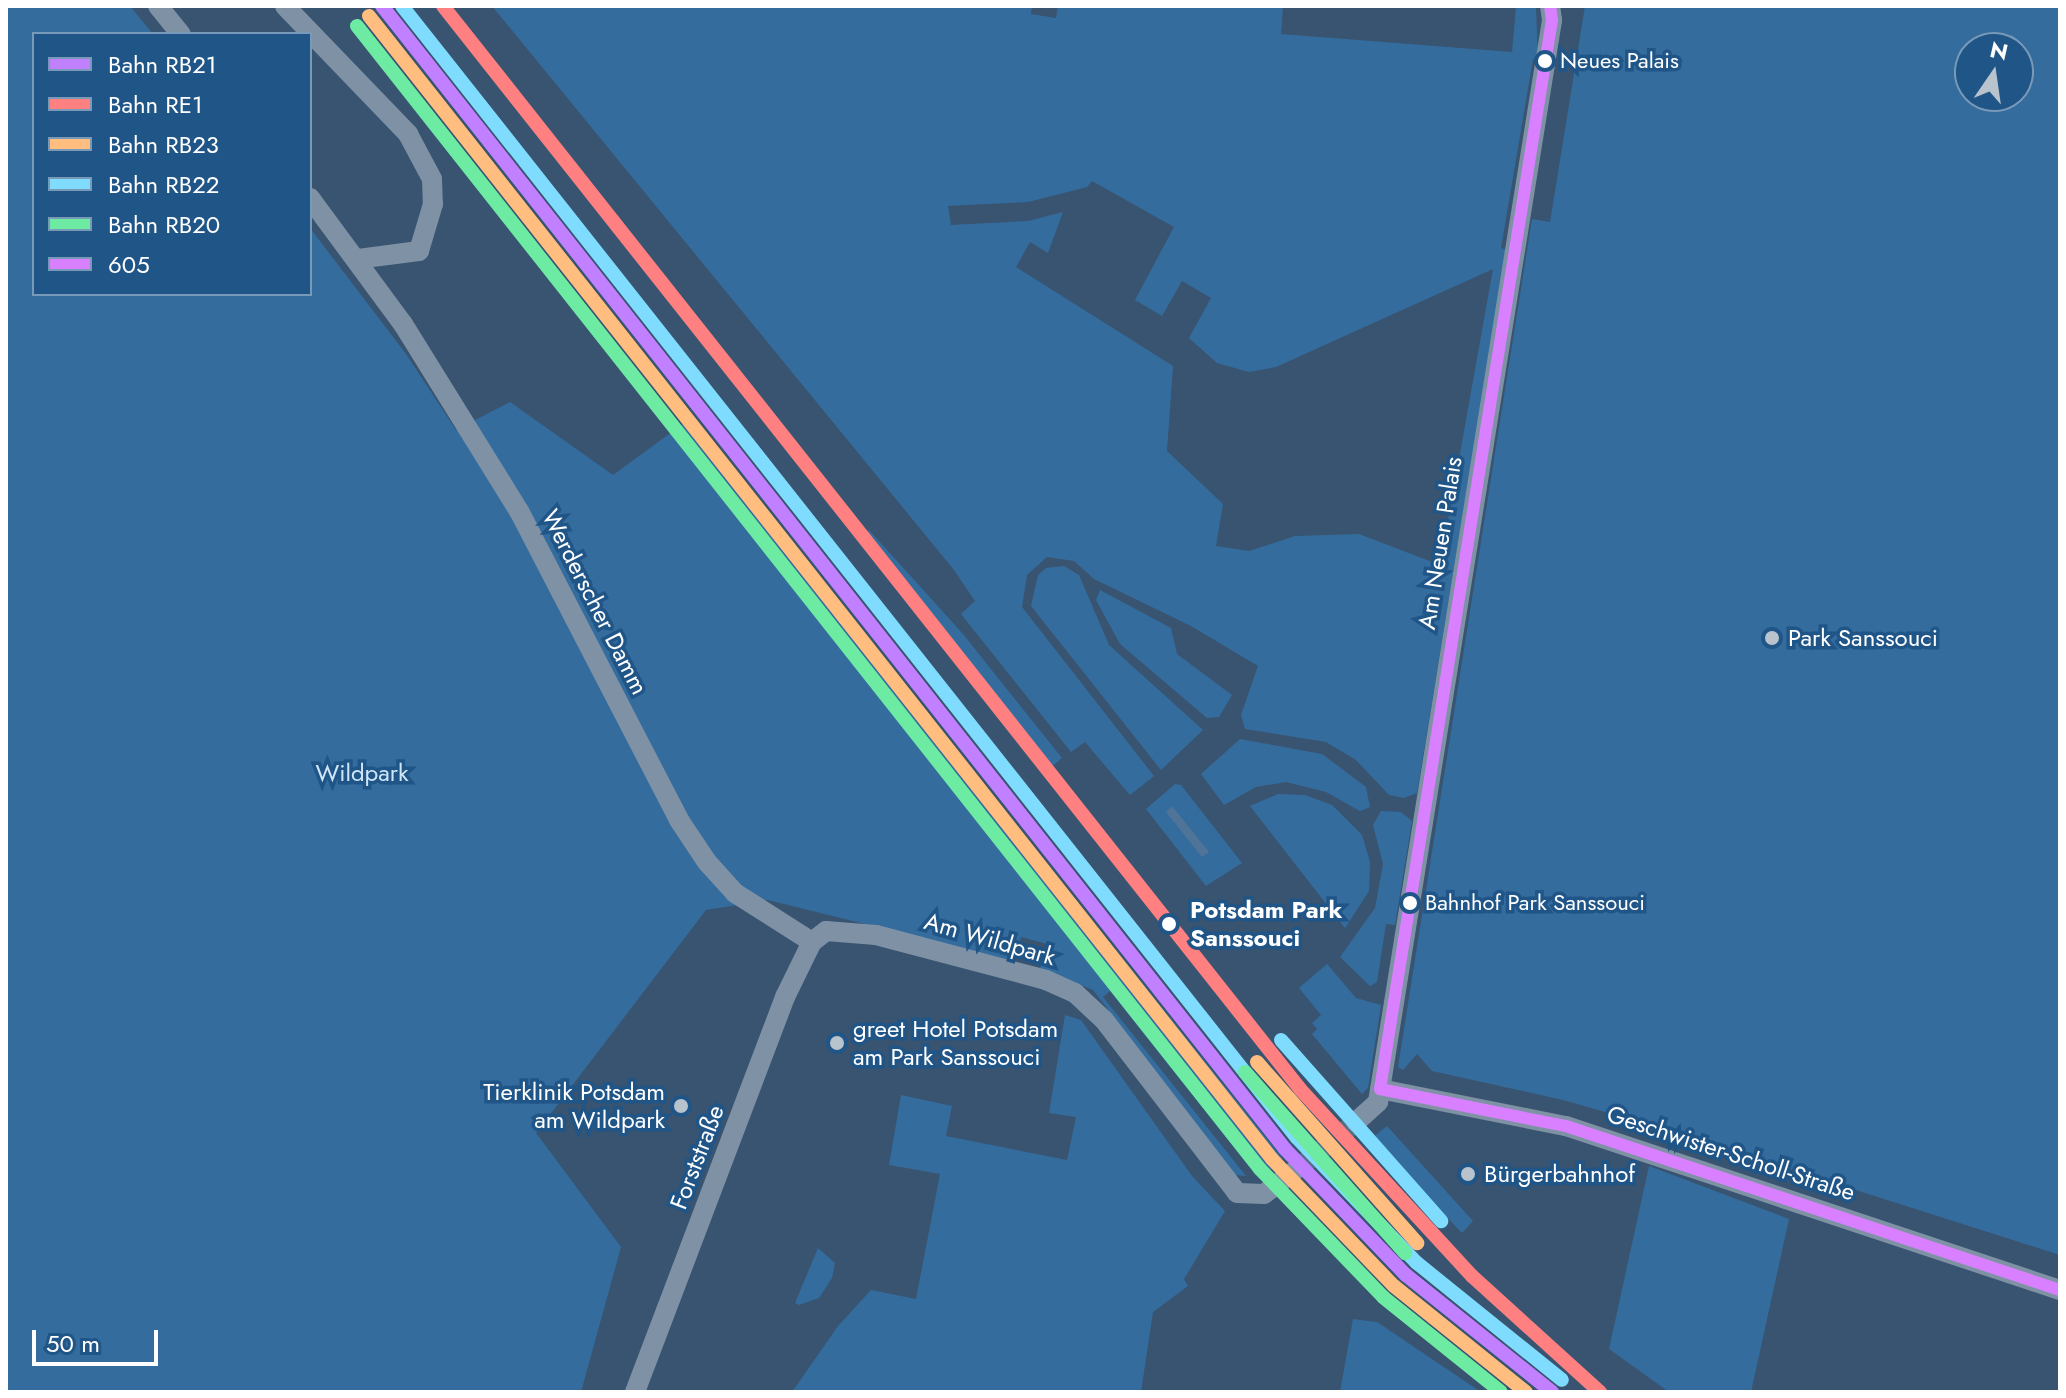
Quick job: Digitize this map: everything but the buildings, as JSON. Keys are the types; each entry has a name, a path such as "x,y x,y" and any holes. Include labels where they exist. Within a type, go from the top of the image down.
{"street":[{"path":"158,6 179,32"},
{"path":"285,6 310,32"},
{"name":"Am Neuen Palais","path":"1380,1089 1552,20 1550,6"},
{"path":"312,34 408,134 432,179 433,204 419,251 357,259"},
{"name":"Werderscher Damm","path":"312,201 357,259 519,511 679,820 735,893 812,942"},
{"name":"Am Wildpark","path":"812,942 826,931 842,928 1046,980 1075,993 1104,1020 1237,1193 1264,1194 1293,1172"},
{"name":"Forststraße","path":"635,1392 785,997 812,942"},
{"path":"1356,1122 1378,1102 1380,1089"},
{"name":"Geschwister-Scholl-Straße","path":"1380,1089 1566,1126 2060,1290"}],"green space":[{"name":"Wildpark","path":"6,6 130,6 151,32 32,32 32,296 312,296 312,231 406,354 456,430 510,402 613,475 691,418 1283,1159 1259,1179 1110,991 1103,997 1246,1176 1235,1175 1093,990 1040,968 1047,944 1021,937 1014,961 768,900 706,910 536,1133 621,1247 581,1392 6,1392"},
{"path":"492,6 1032,6 1031,14 1056,18 1058,6 1283,6 1281,34 1512,52 1516,6 1536,6 1538,58 1533,59 1501,248 1506,250 1417,793 1404,798 1389,795 1356,760 1326,742 1245,729 1241,715 1258,666 1191,626 1094,579 1074,561 1047,557 1027,575 1022,607 1154,776 1130,795 1085,742 1071,752 961,614 975,601 954,570","holes":["1092,181 1174,227 1135,300 1162,316 1182,281 1211,298 1189,338 1217,363 1249,372 1276,367 1493,269 1440,565 1359,534 1295,536 1249,551 1216,546 1223,504 1167,451 1173,366 1016,267 1030,242 1048,253 1063,212 1028,221 951,225 948,206 1028,202 1087,187"]},
{"name":"Park Sanssouci","path":"1585,6 2060,6 2060,1255 1661,1128 1563,1100 1432,1071 1417,1054 1403,1070 1398,1067 1532,219 1550,222"},
{"path":"869,530 963,634 1062,758 1048,770 866,532"},
{"path":"1064,566 1079,575 1109,645 1203,730 1161,770 1031,606 1038,575 1046,568"},
{"path":"1100,590 1171,628 1177,654 1232,695 1219,717 1207,718 1120,644 1096,600"},
{"path":"1240,739 1322,754 1366,787 1370,807 1360,811 1326,792 1286,782 1256,787 1224,805 1201,774"},
{"path":"1175,784 1181,785 1242,863 1206,886 1146,809"},
{"path":"1278,794 1305,795 1332,805 1362,835 1370,862 1369,891 1345,928 1250,806"},
{"path":"1381,811 1401,812 1412,821 1395,925 1386,924 1377,982 1370,986 1340,957 1375,908 1383,864 1373,825"},
{"path":"1327,964 1356,998 1381,1005 1368,1088 1362,1094 1312,1034 1317,1029 1312,1023 1321,1015 1299,988"},
{"path":"1065,1015 1081,1020 1192,1176 1225,1211 1184,1279 1188,1286 1153,1312 1141,1392 792,1392 838,1326 871,1290 916,1299 940,1174 889,1165 901,1095 952,1106 946,1136 1067,1160 1076,1117 1049,1113"},
{"path":"1387,1126 1473,1221 1462,1233 1372,1138"},
{"path":"1649,1166 1789,1219 1751,1392 1669,1392 1609,1349"},
{"path":"818,1248 835,1263 832,1278 819,1298 799,1305 795,1303"},
{"path":"1353,1319 1377,1322 1481,1392 1340,1392"}],"shaded area":[{"path":"1172,806 1209,852 1202,857 1166,812"}],"tunnel":[{"path":"1293,1172 1356,1122"}],"rail line":[{"name":"RB21","path":"382,6 1285,1149 1406,1275 1552,1392"},
{"name":"RB22","path":"402,6 1297,1138 1417,1263 1562,1380"},
{"name":"RE1","path":"443,6 1300,1089 1472,1276 1600,1392"},
{"name":"RB23","path":"369,16 1272,1159 1394,1286 1526,1392"},
{"name":"RB20","path":"357,26 1260,1169 1383,1297 1501,1392"},
{"name":"RB22","path":"1281,1040 1441,1221"},
{"name":"RB23","path":"1257,1062 1417,1243"},
{"name":"RB20","path":"1245,1072 1405,1253"}],"transit line":[{"name":"605","path":"1380,1089 1552,20 1550,6"},
{"name":"605","path":"1380,1089 1566,1126 2060,1290"}],"place":[{"name":"Neues Palais","path":"1545,61"},
{"name":"Park Sanssouci","path":"1772,638"},
{"name":"Bahnhof Park Sanssouci","path":"1410,903"},
{"name":"Potsdam Park Sanssouci","path":"1169,924"},
{"name":"greet Hotel Potsdam am Park Sanssouci","path":"837,1043"},
{"name":"Tierklinik Potsdam am Wildpark","path":"681,1106"},
{"name":"Bürgerbahnhof","path":"1468,1174"}]}
